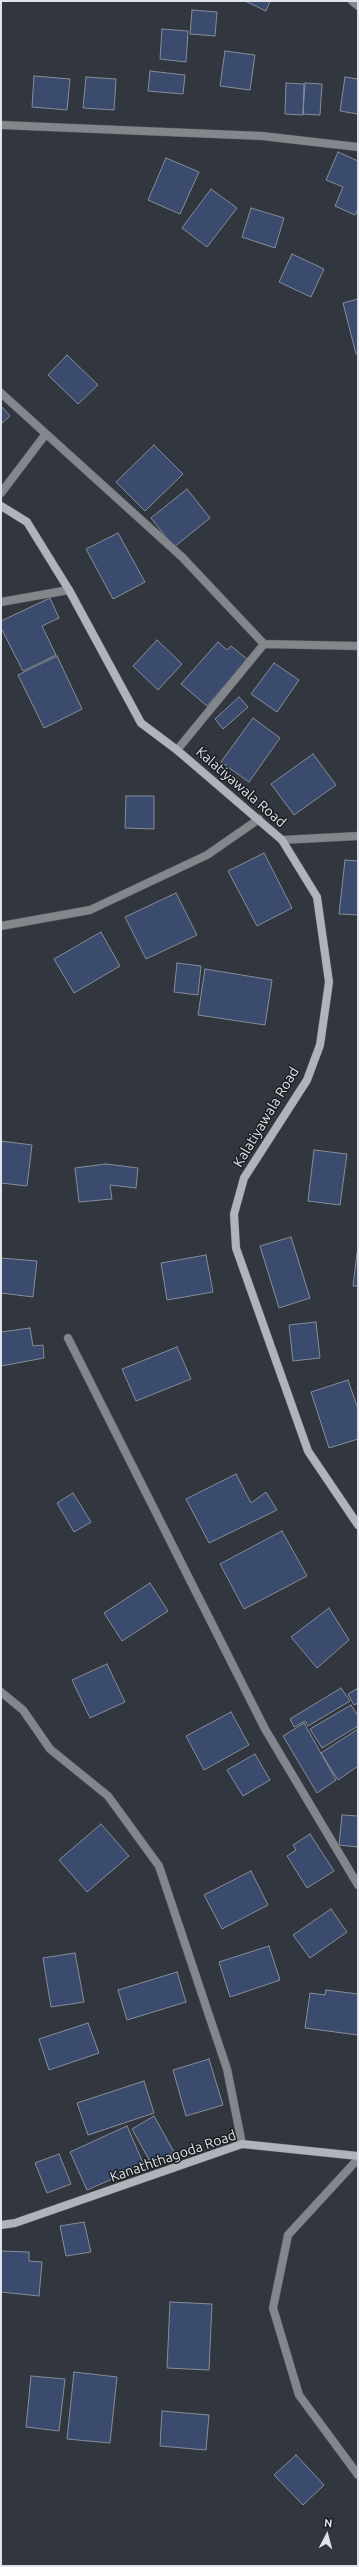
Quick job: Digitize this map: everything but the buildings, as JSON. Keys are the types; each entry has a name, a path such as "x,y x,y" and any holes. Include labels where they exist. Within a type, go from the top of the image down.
{"street":[{"path":"352,1 358,6"},
{"path":"1,125 262,136 358,147"},
{"path":"1,393 45,435 182,556 264,644 358,646"},
{"path":"1,493 45,435"},
{"name":"Kalatiyawala Road","path":"1,506 27,522 69,590 141,723 177,750 282,840 316,897 329,982 320,1046 307,1080 244,1178 234,1214 236,1248 308,1451 358,1525"},
{"path":"1,602 69,590"},
{"path":"177,750 264,644"},
{"path":"1,926 90,910 207,855 259,819"},
{"path":"282,840 358,836"},
{"path":"68,1338 265,1729 358,1885"},
{"path":"1,1692 22,1710 50,1749 108,1796 159,1866 227,2069 242,2144"},
{"name":"Kanaththagoda Road","path":"1,2225 15,2223 242,2144 358,2158"},
{"path":"358,2158 288,2235 273,2308 299,2395 358,2475"}]}
